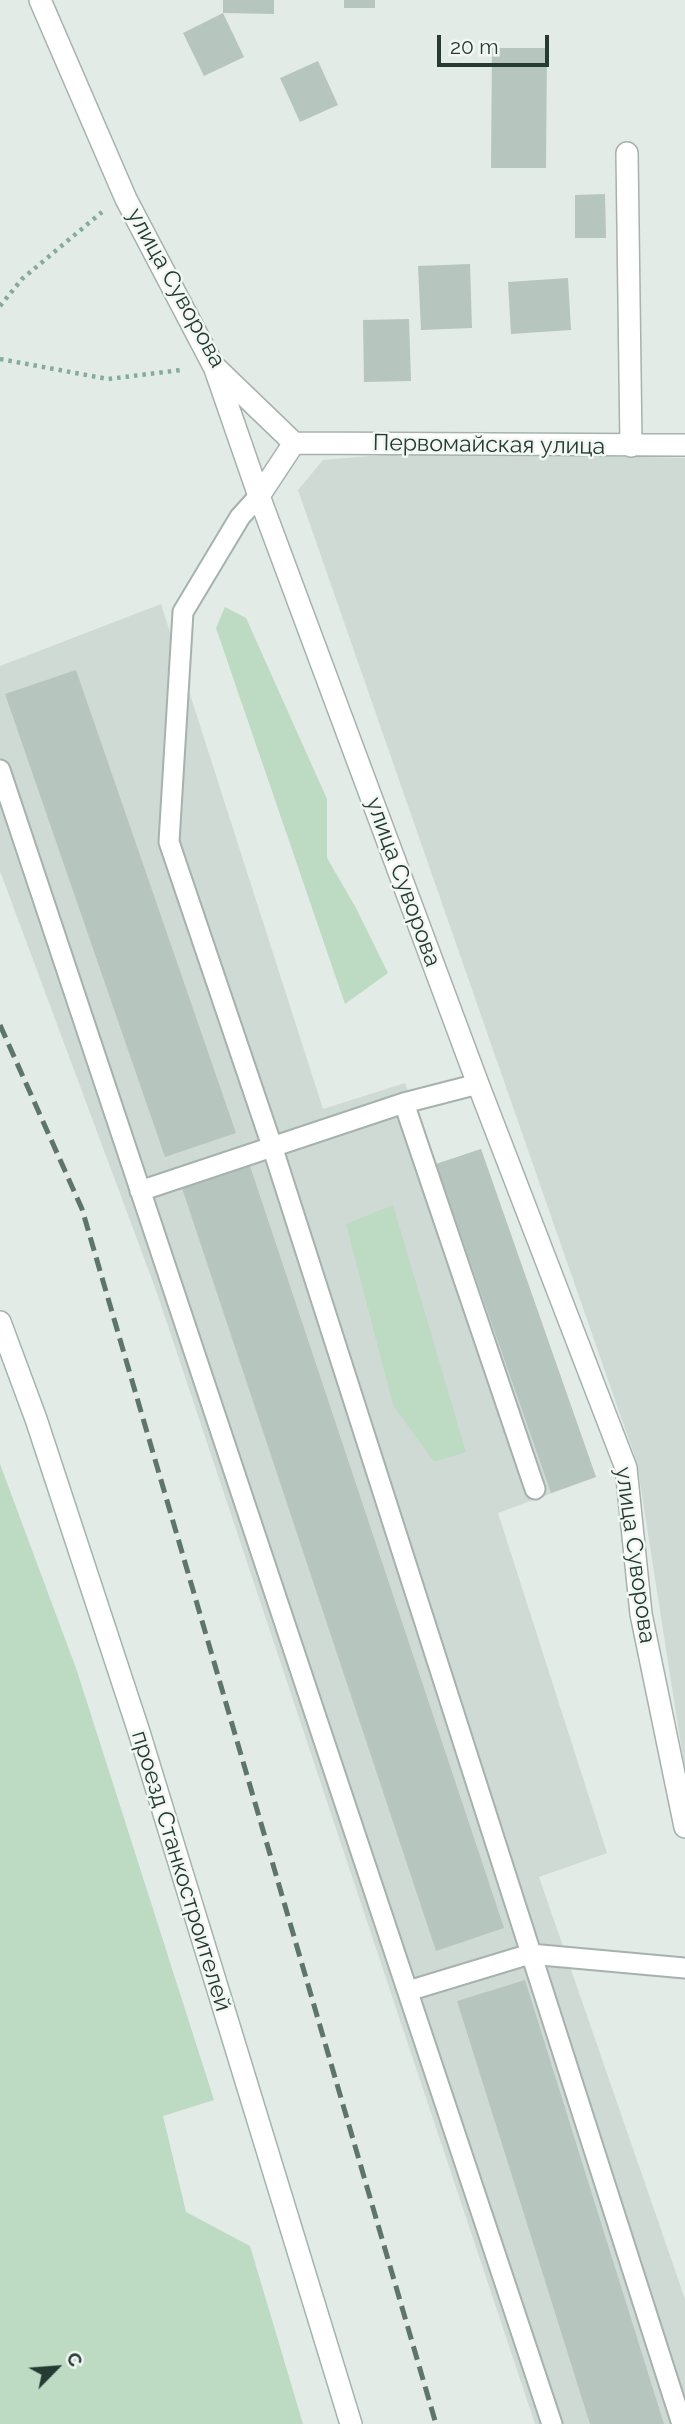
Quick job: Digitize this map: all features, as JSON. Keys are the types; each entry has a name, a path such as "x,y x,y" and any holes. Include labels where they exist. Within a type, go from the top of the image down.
{"street":[{"name":"улица Суворова","path":"40,0 127,200 214,365 259,496 478,1084 626,1468 640,1614 685,1827"},
{"path":"627,153 631,446"},
{"name":"улица Суворова","path":"214,365 294,443"},
{"path":"259,496 294,443"},
{"name":"Первомайская улица","path":"294,443 685,445"},
{"name":"проезд Станкостроителей","path":"0,1322 36,1419 139,1732 351,2424"}],"lane":[{"path":"259,496 240,517 183,612 169,842 272,1146 682,2424"},
{"path":"0,770 552,2424"},
{"path":"140,1191 404,1103 478,1084"},
{"path":"404,1103 535,1489"},
{"path":"408,1991 530,1954 685,1968"}],"path":[{"path":"0,306 22,279 108,206 127,200"},
{"path":"0,359 108,379 214,365"}],"shaded area":[{"path":"419,452 685,458 685,1771 637,1463 298,490 323,460"},
{"path":"161,604 323,1109 405,1083 436,1164 481,1149 596,1477 498,1513 607,1853 539,1877 685,2299 685,2424 535,2424 157,1293 0,871 0,666"}],"green space":[{"path":"225,607 246,618 327,799 327,858 356,908 388,973 345,1004 216,628"},
{"path":"393,1205 466,1452 434,1462 393,1405 346,1224"},
{"path":"0,1464 77,1671 214,2100 163,2116 186,2212 250,2246 303,2424 0,2424"}],"building":[{"path":"223,0 274,0 274,14 223,13"},
{"path":"344,0 375,0 375,8 344,8"},
{"path":"223,13 244,57 204,76 183,33"},
{"path":"492,48 547,48 546,168 491,168"},
{"path":"318,61 338,105 300,122 280,78"},
{"path":"605,194 606,238 575,238 575,195"},
{"path":"470,264 472,328 421,330 418,266"},
{"path":"568,278 571,330 511,334 508,282"},
{"path":"409,319 411,381 364,382 363,320"},
{"path":"76,670 236,1133 165,1157 5,694"},
{"path":"481,1149 596,1477 551,1493 436,1164"},
{"path":"250,1166 504,1928 436,1951 182,1188"},
{"path":"525,1980 664,2424 590,2424 457,2001"}],"railway":[{"path":"0,1025 82,1209 436,2424"}]}
